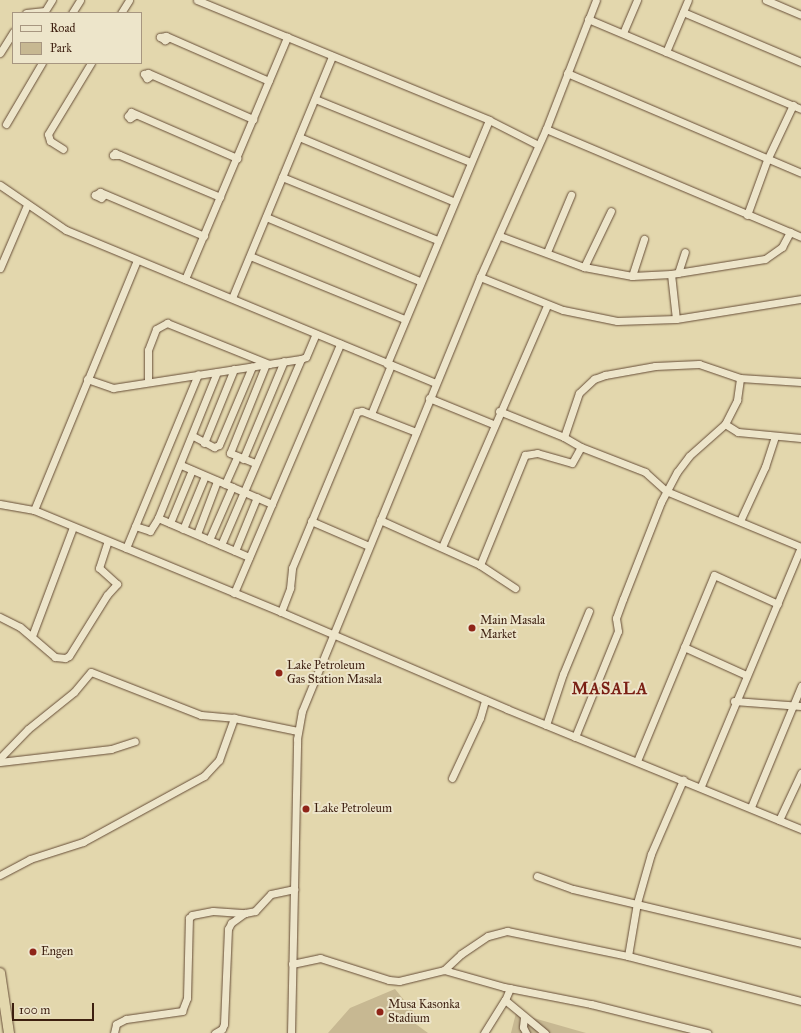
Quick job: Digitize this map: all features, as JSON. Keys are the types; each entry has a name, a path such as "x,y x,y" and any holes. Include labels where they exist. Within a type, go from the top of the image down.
{"highway":[{"path":"0,973 9,1033"}],"street":[{"path":"36,12 45,11 52,0"},
{"path":"73,12 80,0"},
{"path":"122,12 129,0"},
{"path":"197,0 489,120 538,145"},
{"path":"291,1033 298,732 302,711 480,277 500,236 546,129 596,0"},
{"path":"623,33 637,0"},
{"path":"666,52 688,0"},
{"path":"766,0 801,15"},
{"path":"683,12 801,62"},
{"path":"588,19 801,109"},
{"path":"0,53 12,34"},
{"path":"185,280 287,37"},
{"path":"168,38 269,81"},
{"path":"232,298 332,56"},
{"path":"6,124 41,64"},
{"path":"63,149 50,140 48,134 90,64"},
{"path":"567,73 801,174"},
{"path":"150,76 253,119"},
{"path":"315,99 470,162"},
{"path":"747,215 767,160 793,105"},
{"path":"134,115 237,158"},
{"path":"371,414 404,319 453,201 489,120"},
{"path":"546,129 801,237"},
{"path":"299,137 453,201"},
{"path":"118,155 220,197"},
{"path":"282,177 437,240"},
{"path":"0,185 27,205 66,230 436,383"},
{"path":"104,195 204,236"},
{"path":"547,252 571,195"},
{"path":"0,268 27,205"},
{"path":"584,267 611,211"},
{"path":"266,216 420,281"},
{"path":"500,236 547,252 584,267 632,276 674,274 765,259 782,247 790,232"},
{"path":"632,276 644,239"},
{"path":"676,319 674,274 685,252"},
{"path":"250,256 404,319"},
{"path":"34,510 137,260"},
{"path":"480,277 547,305 577,314 617,321 676,319 801,299"},
{"path":"442,547 493,424 547,305"},
{"path":"148,382 148,350 156,329 167,323 268,364"},
{"path":"87,379 113,388 301,359 308,354 316,334"},
{"path":"234,592 340,344"},
{"path":"221,545 301,359"},
{"path":"209,540 228,486 284,361"},
{"path":"255,463 240,458 230,451 268,364"},
{"path":"564,437 584,385 605,374 655,366 698,364 740,378 801,382"},
{"path":"193,436 214,446 219,445 252,367"},
{"path":"204,442 234,369"},
{"path":"135,526 150,531 158,518 193,436 218,372"},
{"path":"126,548 198,374"},
{"path":"575,737 618,631 616,618 666,491 689,456 725,424 737,400 740,378"},
{"path":"430,398 493,424"},
{"path":"281,612 290,588 292,568 356,415 360,411 371,414 416,432"},
{"path":"499,411 564,437 581,447 645,472 666,491 801,547 778,604 734,701 701,786"},
{"path":"725,424 738,432 775,437 801,438"},
{"path":"740,521 765,467 775,437"},
{"path":"480,565 525,455 537,454 572,463 581,447"},
{"path":"180,465 272,504"},
{"path":"170,523 192,470"},
{"path":"183,529 205,476"},
{"path":"197,534 217,481"},
{"path":"236,551 257,497"},
{"path":"0,504 34,510 234,592 485,700 701,786 801,829"},
{"path":"158,518 249,557"},
{"path":"380,520 480,565 515,588"},
{"path":"311,521 369,546"},
{"path":"32,636 73,527"},
{"path":"0,618 32,636 55,657 65,658 69,656 107,595 117,584 99,568 108,541"},
{"path":"637,761 714,575 778,604"},
{"path":"546,725 563,674 589,611"},
{"path":"684,647 746,675"},
{"path":"0,758 28,729 74,692 91,672 202,715 234,718 298,732"},
{"path":"751,807 797,705 801,686"},
{"path":"452,778 480,718 485,700"},
{"path":"734,701 797,705"},
{"path":"0,875 30,859 83,842 204,776 219,760 234,718"},
{"path":"0,762 111,749 135,741"},
{"path":"779,820 801,773"},
{"path":"628,956 637,903 661,826 683,780"},
{"path":"537,876 573,888 801,944"},
{"path":"114,1033 116,1024 126,1019 182,1011 187,998 189,918 192,915 213,912 244,913 255,911 271,894 294,889"},
{"path":"215,1033 222,1029 224,1024 228,929 231,923 244,913"},
{"path":"292,964 320,958 389,980 400,981 444,970 461,954 488,936 503,932 628,956 801,1001"},
{"path":"444,970 510,988 605,1008 707,1033"},
{"path":"484,1033 505,1000 510,988"},
{"path":"505,1000 545,1033"},
{"path":"524,1017 523,1027 526,1033"}],"green space":[{"name":"Musa Kasonka Stadium","path":"395,989 417,1016 413,1022 428,1033 328,1033 350,1008"},
{"path":"516,1013 586,1033 511,1033"}],"place":[{"name":"Main Masala Market","path":"472,628"},
{"name":"Lake Petroleum Gas Station Masala","path":"279,673"},
{"name":"Lake Petroleum","path":"306,809"},
{"name":"Engen","path":"33,952"},
{"name":"Musa Kasonka Stadium","path":"380,1012"}],"district":[{"name":"MASALA","path":"610,689"}]}
